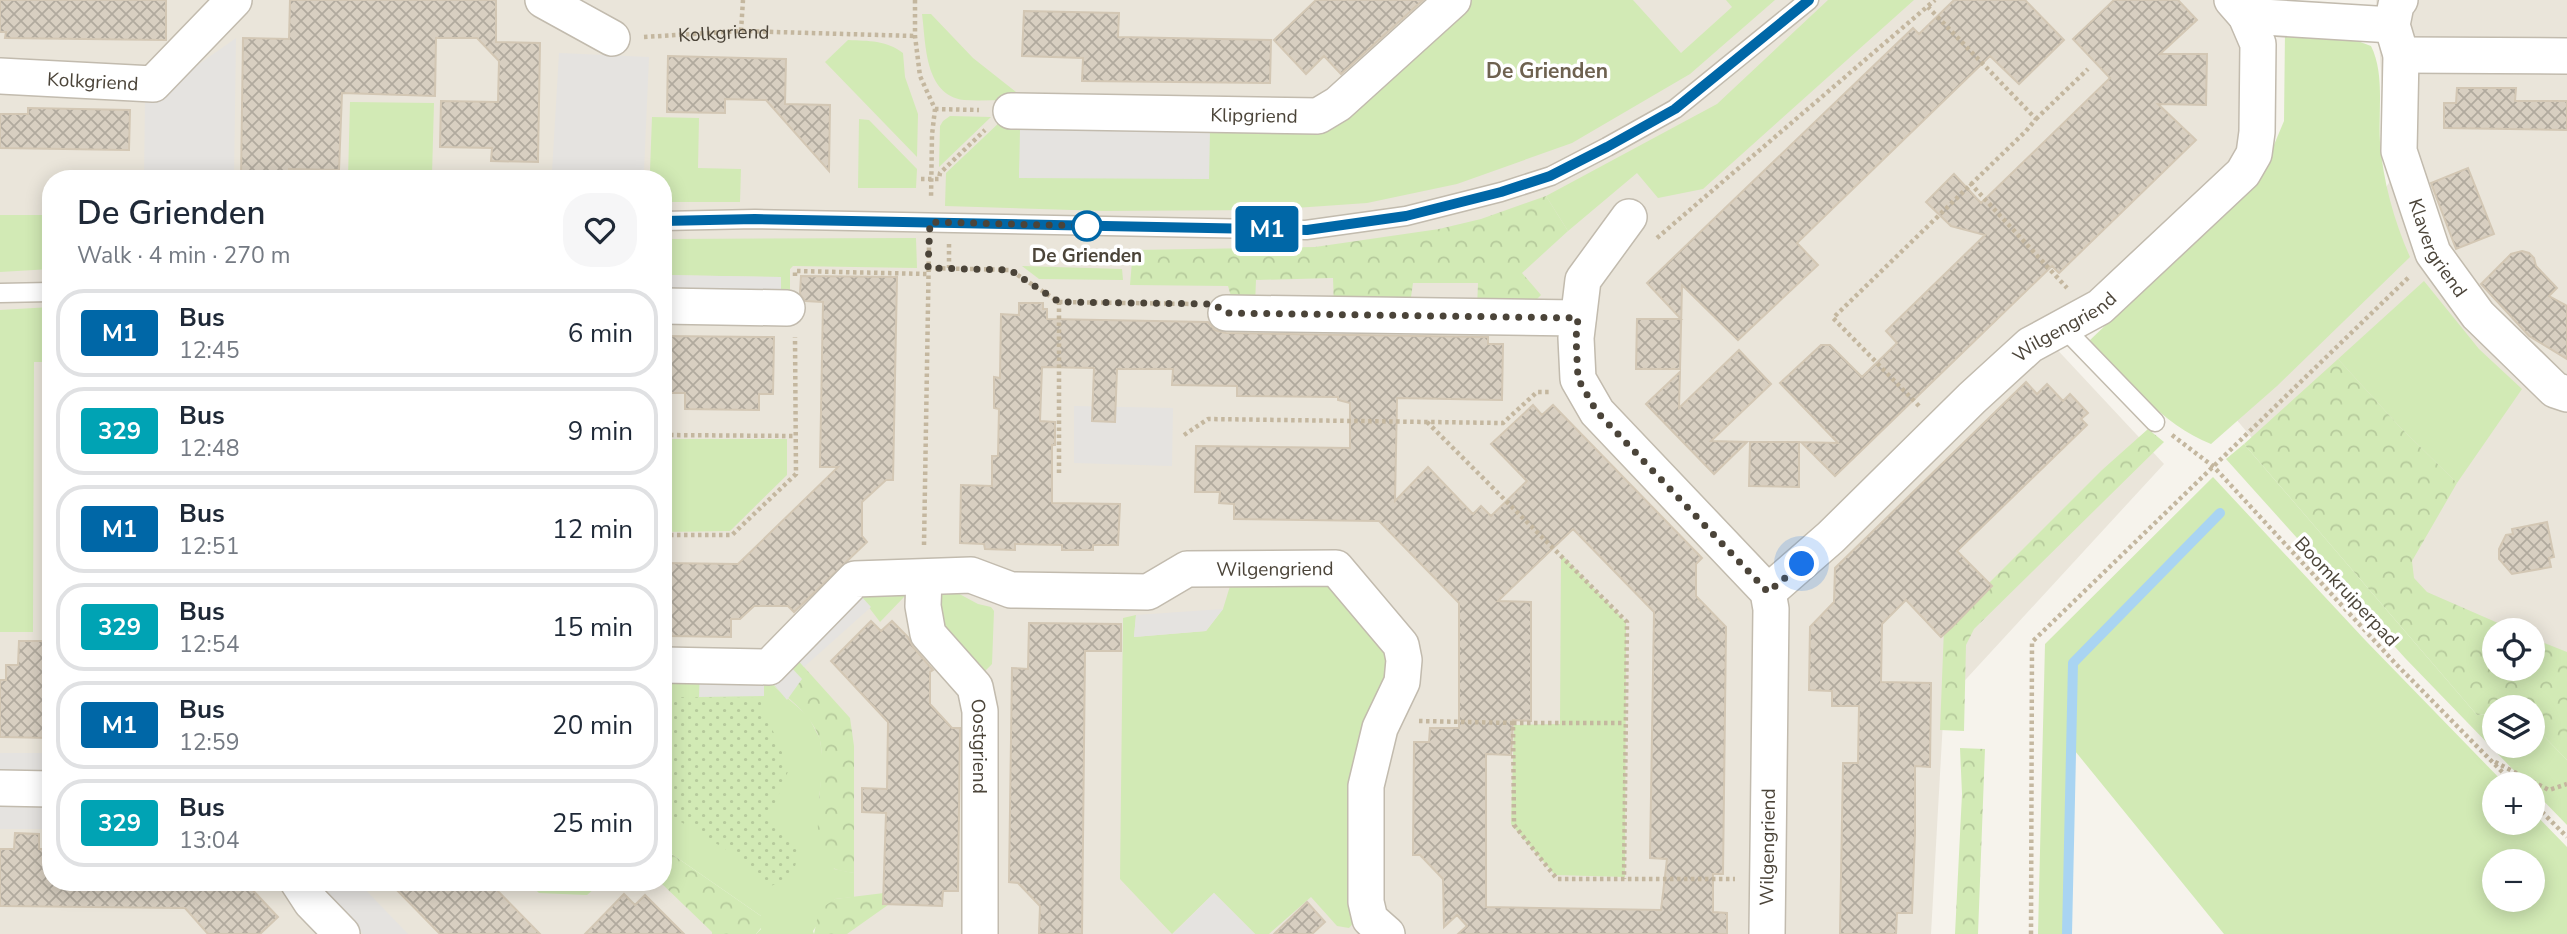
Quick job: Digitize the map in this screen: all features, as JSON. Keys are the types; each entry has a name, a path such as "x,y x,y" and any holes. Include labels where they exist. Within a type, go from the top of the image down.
{"street":[{"name":"Kolkgriend","path":"0,76 153,84 234,0"},
{"path":"543,0 612,38"},
{"name":"Klipgriend","path":"1011,111 1318,116 1338,104 1453,0"},
{"name":"Wilgengriend","path":"2239,8 2398,27"},
{"name":"Wilgengriend","path":"1767,934 1771,609 1768,592 1831,537 2030,345 2100,307 2243,173 2254,154 2258,132 2259,44 2239,8"},
{"path":"2398,27 2567,56"},
{"name":"Klavergriend","path":"2398,27 2399,151 2433,253 2478,315 2555,390 2567,394"},
{"path":"1642,229 1583,280 1576,338 1578,379 1597,412 1768,592"},
{"path":"672,306 792,308"},
{"path":"1226,313 1578,318"},
{"name":"Wilgengriend","path":"924,578 971,575 1011,590 1148,592 1187,569 1335,568 1401,645 1404,660 1402,682 1384,720 1366,786 1366,902 1370,929"},
{"path":"672,665 769,667 855,579 924,578"},
{"name":"Oostgriend","path":"924,578 923,606 928,634 975,687 980,711 980,934"},
{"path":"0,788 42,789"},
{"path":"304,891 342,934"}],"lane":[{"path":"672,221 755,219 1307,230 1406,216 1550,176 1675,109 1809,0"},
{"path":"0,293 42,292"},
{"path":"2076,320 2155,422"}],"path":[{"path":"741,32 743,0"},
{"path":"915,0 915,36 920,76 935,109 928,271 924,578"},
{"path":"1642,229 1935,0"},
{"path":"1928,7 2036,119"},
{"name":"Kolkgriend","path":"612,38 741,32 915,36"},
{"path":"1941,429 1833,317 2088,69"},
{"path":"935,109 1011,111"},
{"path":"921,179 939,179 940,173 987,128 1011,111"},
{"path":"1970,183 2076,320"},
{"path":"949,243 949,268"},
{"path":"2031,934 2032,642 2433,253"},
{"path":"672,535 732,535 796,474 792,308 794,271 928,271 949,268 1010,270 1059,302 1214,304 1226,313"},
{"path":"1059,302 1059,475"},
{"path":"1184,435 1208,419 1503,423 1537,392 1586,394"},
{"path":"1427,422 1627,622 1624,879"},
{"name":"Boomkruiperpad","path":"2155,422 2214,467 2395,663 2502,772"},
{"path":"672,435 796,436"},
{"path":"1384,720 1625,723"},
{"path":"1513,723 1514,825 1557,879 1767,879"},
{"path":"2489,760 2549,790 2567,784"},
{"path":"2545,815 2567,837"}],"shaded area":[{"path":"0,0 2261,0 2251,154 2051,343 2164,464 1944,703 1931,934 832,934 672,670 672,170 42,170 42,891 672,891 672,888 747,934 0,934"},
{"path":"2376,0 2567,0 2567,662 2545,654 2545,618 2482,618 2482,626 2412,604 2257,444 2225,406 2389,183"},
{"path":"236,38 234,170 144,170 145,102"},
{"path":"559,53 649,57 644,170 552,170"},
{"path":"1020,130 1210,131 1209,179 1019,178"},
{"path":"672,275 781,277 781,300 672,297"},
{"path":"1074,406 1173,408 1172,466 1074,463"},
{"path":"850,584 871,607 804,667 788,648"},
{"path":"1223,609 1206,631 1134,637 1136,615"},
{"path":"780,655 802,679 787,700 764,673 764,696 699,697 700,665"},
{"path":"0,753 42,753 42,829 0,829"},
{"path":"328,891 367,891 408,934 363,934 325,894"},
{"path":"1214,893 1255,934 1173,934"}],"green space":[{"path":"1469,0 1633,0 1681,53 1732,7 1726,0 1775,0 1690,74 1572,143 1457,184 1367,203 1266,210 1104,211 945,206 946,173 1002,120 1022,121 1019,178 1210,131 1318,130"},
{"path":"1828,0 1914,0 1703,189 1658,198 1637,173 1568,231 1546,196 1717,104"},
{"path":"922,14 931,14 973,58 1016,92 1008,100 964,100 941,89 934,78 926,53"},
{"path":"2285,32 2347,37 2371,46 2378,68 2380,142 2384,171 2394,215 2410,257 2277,386 2211,444 2193,436 2160,413 2089,341 2196,239 2271,152 2284,121"},
{"path":"848,40 884,43 903,53 905,77 918,114 917,157 825,62"},
{"path":"350,102 434,103 432,170 348,170"},
{"path":"950,116 991,117 939,167 940,126"},
{"path":"652,117 699,118 698,168 741,169 740,202 672,202 672,170 650,170"},
{"path":"859,119 869,120 917,169 916,188 858,188"},
{"path":"1546,196 1568,231 1522,273 1541,295 1532,304 1477,308 1478,283 1413,283 1410,304 1334,307 1333,278 1256,280 1255,305 1234,306 1228,286 1130,285 1133,250 1315,247 1439,229 1481,219"},
{"path":"0,215 42,215 42,270 0,272"},
{"path":"916,238 917,268 793,266 790,269 790,300 781,300 781,277 672,275 672,239"},
{"path":"1022,266 1122,269 1123,280 1039,279"},
{"path":"2424,281 2479,349 2522,389 2457,483 2399,426 2338,359"},
{"path":"42,308 42,362 34,362 33,632 0,632 0,310"},
{"path":"2338,359 2399,426 2457,483 2412,561 2414,578 2427,592 2487,618 2482,618 2482,681 2545,681 2545,643 2567,652 2567,760 2545,737 2545,695 2482,695 2482,715 2477,715 2244,444"},
{"path":"2148,429 2164,442 1974,629 1966,645 1964,731 1940,730 1944,628 2102,470"},
{"path":"672,439 787,439 787,475 730,531 672,532"},
{"path":"2244,444 2477,715 2482,715 2482,738 2405,658 2226,459"},
{"path":"2213,477 2493,772 2482,772 2482,835 2545,835 2545,824 2567,847 2567,934 2224,934 2075,751 2071,934 2038,934 2045,644"},
{"path":"1561,554 1626,622 1625,877 1555,875 1511,824 1514,725 1560,724"},
{"path":"1330,575 1381,634 1387,669 1357,919 1349,928 1337,926 1311,897 1269,934 1255,934 1214,893 1172,934 1120,879 1123,618 1136,615 1134,637 1206,631 1223,609 1230,586"},
{"path":"855,589 893,591 905,596 880,622"},
{"path":"952,590 978,604 991,607 994,611 992,664 983,673 939,631 941,592"},
{"path":"795,657 850,718 854,746 854,873 833,868 824,858 819,844 821,751 815,728 791,700 769,682"},
{"path":"672,676 769,682 808,716 820,739 823,763 819,799 834,869 854,873 854,897 835,899 813,931 814,934 756,934 761,929 761,916 672,854"},
{"path":"672,697 759,698 789,769 770,816 801,847 792,876 769,887 730,852 676,819 672,820"},
{"path":"2545,737 2567,760 2567,825 2545,802 2545,772 2515,772 2502,758 2545,758"},
{"path":"1960,748 1985,749 1978,934 1955,934 1962,794"},
{"path":"672,854 766,922 756,934 712,932 669,891 672,891"},
{"path":"537,891 592,891 587,895"},
{"path":"892,892 895,900 847,934 814,934 819,910 835,899"}],"building":[{"path":"0,0 166,0 166,40 5,38 6,32 0,32"},
{"path":"290,0 496,0 496,42 540,43 538,162 491,161 492,148 440,147 441,101 498,102 499,61 477,38 436,38 435,96 342,93 339,170 241,170 243,38 289,39"},
{"path":"1316,0 1423,0 1341,74 1324,56 1306,74 1274,40"},
{"path":"1954,0 2025,0 2064,40 2019,84 1990,56 1797,243 1818,265 1738,340 1682,285 1680,369 1636,369 1637,319 1681,319 1647,283 1913,28 1919,34"},
{"path":"2114,0 2178,0 2197,20 2160,54 2207,54 2206,105 2158,104 2196,140 2059,273 2052,266 1835,476 1801,442 1838,443 1780,383 1821,345 1830,345 1862,377 1897,343 1886,331 1985,235 1951,226 1926,202 1954,174 1981,203 2110,78 2073,39"},
{"path":"1024,11 1119,13 1118,37 1271,40 1270,83 1082,81 1083,58 1022,56"},
{"path":"668,56 786,59 785,104 830,105 829,171 766,100 725,99 725,113 667,112"},
{"path":"2457,88 2516,88 2515,101 2567,101 2567,130 2444,128 2444,103 2456,103"},
{"path":"28,108 130,110 129,150 0,148 0,114 28,114"},
{"path":"2468,168 2494,234 2456,249 2431,183"},
{"path":"2522,251 2534,258 2536,266 2557,288 2549,296 2567,306 2567,359 2529,336 2481,284 2511,254"},
{"path":"801,276 897,277 893,480 886,480 862,502 862,536 867,542 794,612 788,606 754,606 740,619 731,619 731,637 672,636 672,563 738,564 838,467 820,467 823,302 805,301 800,294"},
{"path":"1019,303 1043,303 1043,309 1047,309 1047,319 1208,322 1215,330 1226,333 1488,337 1488,344 1503,344 1502,400 1397,398 1395,501 1428,467 1473,514 1481,506 1491,516 1527,481 1491,444 1533,405 1542,415 1553,405 1702,558 1696,564 1696,596 1726,627 1723,874 1713,874 1713,912 1727,913 1727,934 1458,934 1467,926 1457,915 1444,927 1443,879 1420,855 1413,855 1414,742 1429,742 1430,728 1459,728 1459,603 1379,521 1234,519 1234,504 1219,503 1220,492 1195,492 1196,446 1350,448 1350,403 1338,400 1338,397 1237,396 1237,386 1172,385 1173,369 1117,369 1115,422 1092,421 1094,368 1042,367 1040,421 1055,422 1055,445 1052,445 1052,503 1120,504 1118,545 1093,545 1093,550 1062,550 1062,545 1015,544 1015,550 985,549 984,544 960,543 961,485 992,486 992,456 998,456 999,409 994,408 994,377 1000,378 1001,314 1019,315","holes":["1573,529 1654,612 1650,858 1667,859 1661,910 1486,907 1486,754 1511,755 1513,720 1531,721 1531,602 1498,601"]},
{"path":"672,336 774,337 773,394 759,394 759,410 685,409 685,393 672,393"},
{"path":"1739,350 1771,384 1711,441 1747,442 1714,474 1646,404 1680,372 1679,408"},
{"path":"2026,382 2037,394 2047,384 2063,401 2070,394 2088,413 2081,419 2087,425 1957,551 1992,586 1952,627 1941,637 1906,600 1882,624 1881,682 1931,683 1930,767 1915,766 1912,913 1897,913 1896,934 1840,934 1843,763 1858,763 1859,706 1832,706 1832,691 1809,690 1810,627 1834,602 1835,568"},
{"path":"1750,442 1799,442 1799,487 1749,486"},
{"path":"2547,522 2554,557 2549,558 2551,567 2512,574 2499,559 2499,549 2506,535 2513,534 2512,529"},
{"path":"871,621 881,631 892,621 908,637 933,670 930,672 930,704 952,728 960,728 958,891 943,891 942,906 883,904 886,813 862,812 862,788 887,789 888,722 831,661"},
{"path":"1029,623 1121,624 1121,651 1085,651 1082,934 1039,934 1040,906 1018,883 1009,882 1012,668 1028,669"},
{"path":"19,641 42,641 42,738 0,737 0,680 6,680 6,665 18,665"},
{"path":"15,833 39,834 39,849 42,849 42,891 253,891 278,917 260,934 208,934 185,908 0,906 0,849 14,849"},
{"path":"398,891 498,891 540,934 440,934"},
{"path":"624,894 635,905 645,895 684,934 585,934"},
{"path":"1307,902 1325,922 1312,934 1274,934"}],"waterway":[{"path":"2067,934 2073,663 2220,513"}],"bus line":[{"name":"M1","path":"672,221 755,219 1307,230 1406,216 1501,192 1550,176 1607,147 1675,109 1809,0"}],"place":[{"name":"De Grienden","path":"1087,226"}],"district":[{"name":"De Grienden","path":"1547,71"}],"route":[{"path":"1087,226 930,222 928,268 1010,270 1059,302 1214,304 1226,313 1578,318 1578,379 1597,412 1768,592 1802,564"}]}
